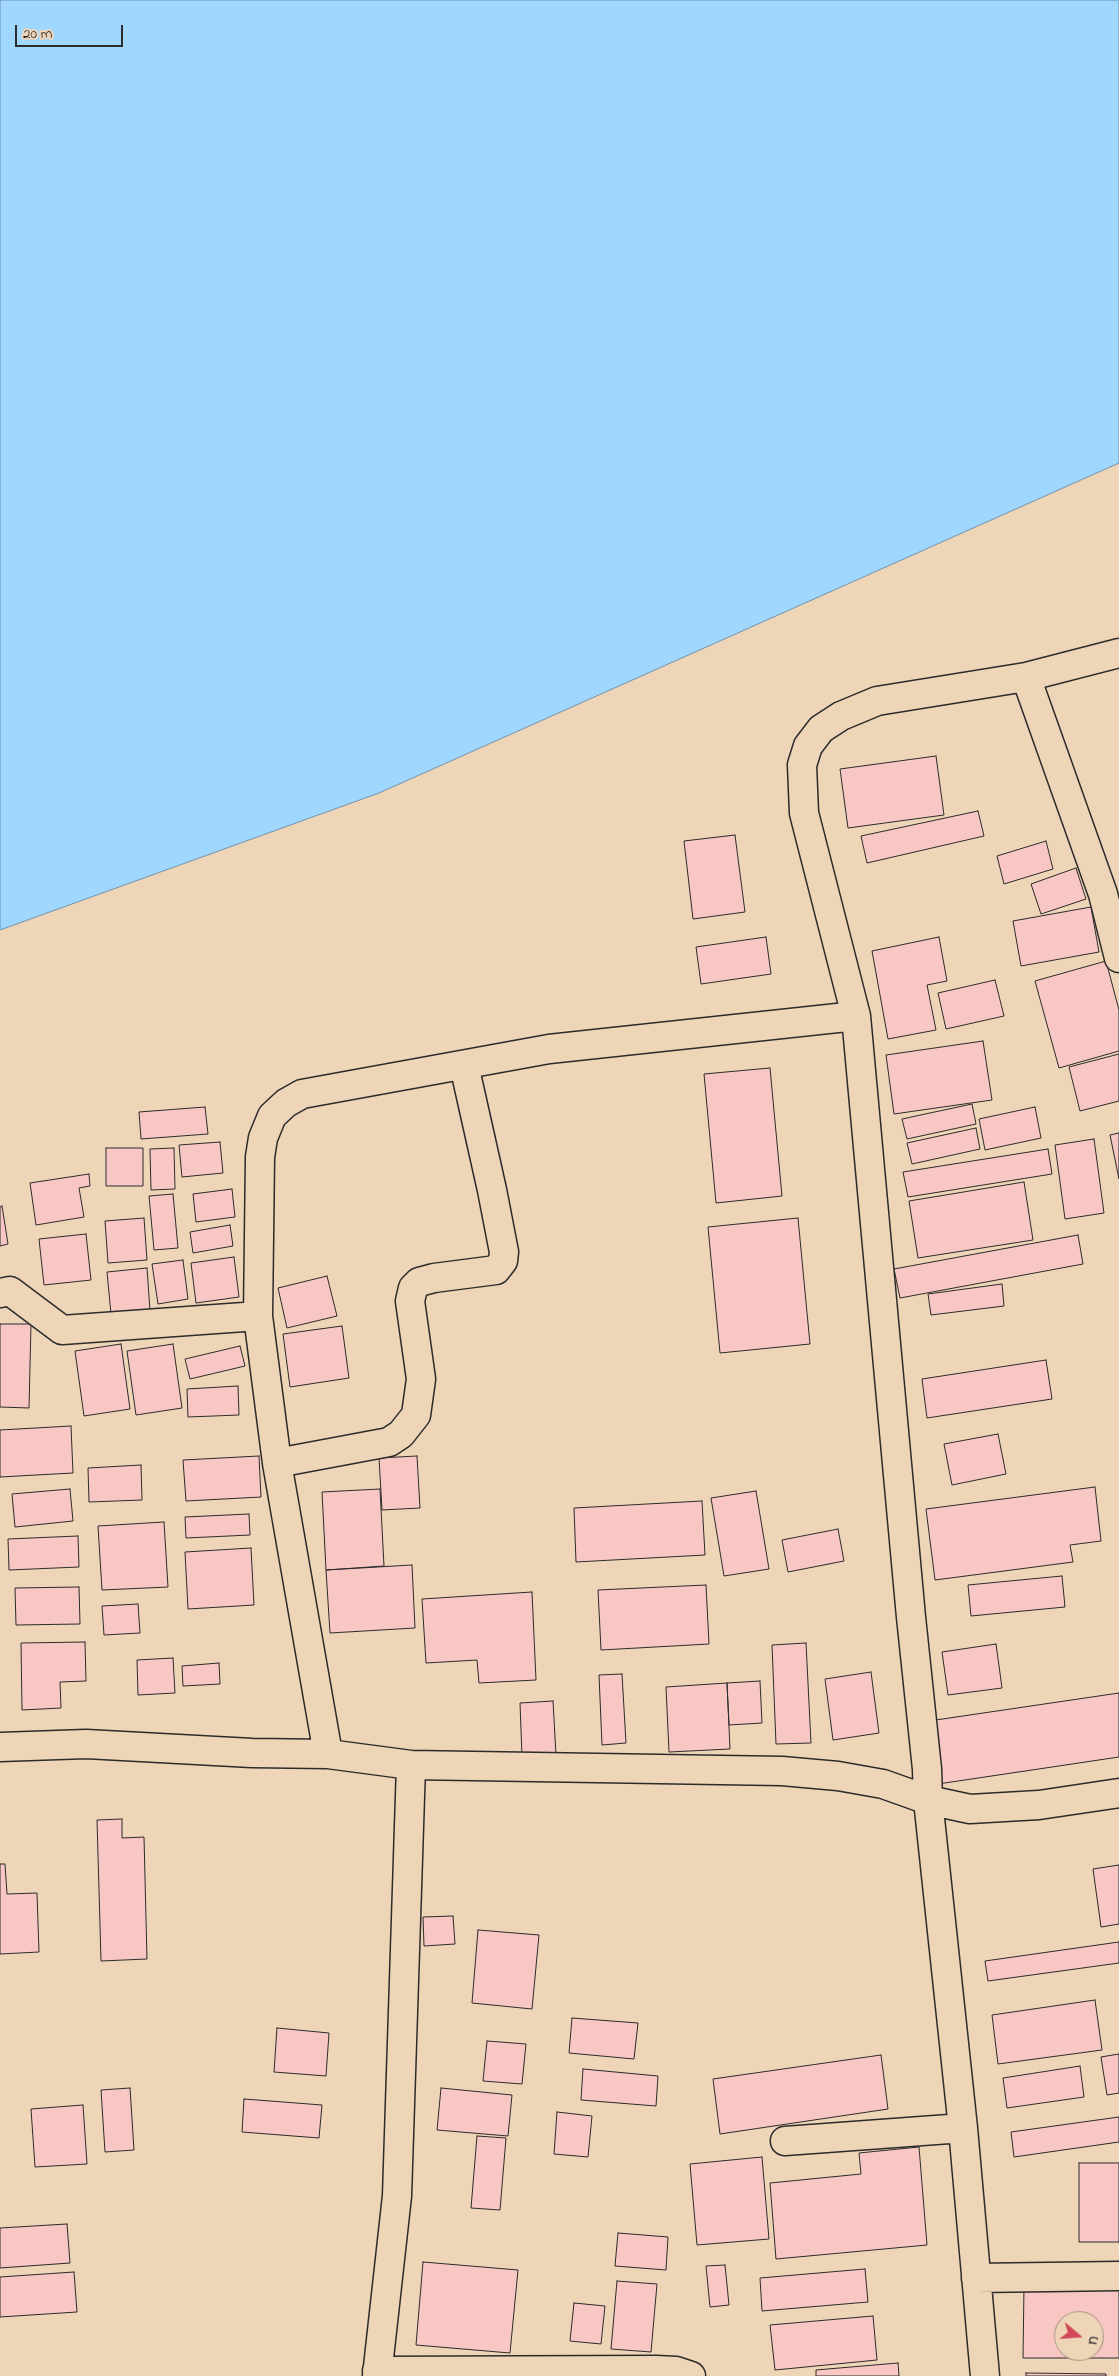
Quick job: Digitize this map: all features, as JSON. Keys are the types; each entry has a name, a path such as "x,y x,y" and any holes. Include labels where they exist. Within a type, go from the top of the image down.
{"street":[{"path":"984,2376 963,2128 928,1800 927,1769 911,1617 856,1016 804,813 802,765 808,746 821,729 841,716 877,701 1026,677 1119,653"},
{"path":"1026,677 1103,894 1119,958"},
{"path":"328,1754 277,1463 258,1316 260,1157 263,1138 272,1116 286,1103 302,1094 549,1049 856,1016"},
{"path":"277,1463 389,1442 401,1434 416,1415 422,1379 410,1301 413,1288 419,1282 434,1278 496,1270 503,1261 504,1252 492,1190 464,1065"},
{"path":"0,1292 10,1291 62,1330 258,1316"},
{"path":"0,1747 86,1744 252,1753 328,1754 411,1765 782,1771 838,1776 883,1784 928,1800 970,1809 992,1809 1119,1793"},
{"path":"411,1765 397,2196 377,2373 656,2370 676,2371 691,2376"},
{"path":"785,2141 963,2128"},
{"path":"976,2278 1119,2276"}],"water":[{"path":"0,0 1119,0 1119,463 379,793 0,930"}],"building":[{"path":"936,756 944,815 848,828 840,769"},
{"path":"978,811 984,836 867,863 861,836"},
{"path":"735,835 745,912 693,919 684,841"},
{"path":"1046,841 1053,869 1004,884 997,856"},
{"path":"1076,868 1086,899 1041,914 1031,884"},
{"path":"1091,907 1099,952 1021,966 1013,921"},
{"path":"766,937 771,974 701,984 696,947"},
{"path":"939,937 947,981 927,985 936,1030 888,1039 872,951"},
{"path":"1106,961 1119,1010 1119,1051 1059,1068 1035,981"},
{"path":"995,980 1004,1016 946,1029 938,993"},
{"path":"983,1041 992,1100 894,1114 886,1055"},
{"path":"1119,1054 1119,1101 1080,1111 1069,1067"},
{"path":"770,1068 782,1196 716,1203 704,1074"},
{"path":"972,1104 976,1124 907,1139 902,1119"},
{"path":"205,1107 208,1134 141,1139 139,1112"},
{"path":"1035,1107 1041,1138 985,1150 979,1119"},
{"path":"976,1128 980,1149 912,1164 907,1143"},
{"path":"1119,1133 1119,1179 1110,1135"},
{"path":"1094,1139 1104,1213 1065,1219 1055,1145"},
{"path":"220,1142 223,1173 182,1177 179,1145"},
{"path":"106,1148 143,1148 143,1186 106,1186"},
{"path":"174,1148 175,1189 151,1190 150,1149"},
{"path":"1048,1149 1052,1174 908,1197 903,1172"},
{"path":"89,1174 90,1186 79,1188 84,1217 36,1225 30,1183"},
{"path":"1024,1182 1033,1240 918,1258 909,1201"},
{"path":"232,1189 235,1217 196,1222 193,1194"},
{"path":"173,1194 178,1248 154,1250 149,1196"},
{"path":"2,1206 8,1244 0,1246 0,1207"},
{"path":"144,1218 147,1260 108,1263 105,1221"},
{"path":"798,1218 810,1344 720,1353 708,1227"},
{"path":"230,1225 233,1246 193,1253 190,1232"},
{"path":"86,1234 91,1280 44,1285 39,1239"},
{"path":"1078,1235 1083,1264 900,1298 894,1269"},
{"path":"234,1257 239,1297 196,1303 191,1263"},
{"path":"183,1260 188,1299 158,1304 152,1264"},
{"path":"147,1268 150,1311 111,1314 107,1272"},
{"path":"327,1276 337,1316 287,1328 278,1288"},
{"path":"1002,1284 1004,1306 931,1315 928,1294"},
{"path":"0,1324 31,1324 29,1408 0,1407"},
{"path":"342,1326 349,1378 290,1387 283,1334"},
{"path":"121,1344 130,1409 84,1416 75,1351"},
{"path":"173,1344 182,1408 136,1415 127,1351"},
{"path":"240,1346 245,1366 190,1379 185,1359"},
{"path":"1046,1360 1052,1399 927,1418 922,1379"},
{"path":"238,1386 239,1415 188,1417 187,1389"},
{"path":"71,1426 73,1473 0,1477 0,1430"},
{"path":"998,1434 1006,1474 952,1485 944,1444"},
{"path":"259,1456 261,1497 186,1501 183,1460"},
{"path":"417,1456 420,1508 382,1510 379,1458"},
{"path":"141,1465 142,1500 89,1502 88,1468"},
{"path":"1095,1487 1101,1541 1070,1545 1073,1562 935,1580 926,1509"},
{"path":"70,1489 73,1521 15,1527 12,1494"},
{"path":"380,1489 384,1566 326,1570 322,1492"},
{"path":"756,1491 769,1569 724,1576 711,1498"},
{"path":"702,1501 705,1555 576,1562 574,1508"},
{"path":"249,1514 250,1535 186,1538 185,1517"},
{"path":"164,1522 168,1587 102,1590 98,1526"},
{"path":"838,1529 844,1561 788,1572 782,1540"},
{"path":"78,1536 79,1567 9,1570 8,1539"},
{"path":"251,1548 254,1605 188,1609 185,1552"},
{"path":"412,1565 415,1628 330,1633 326,1570"},
{"path":"1062,1576 1065,1607 971,1616 968,1585"},
{"path":"706,1585 709,1644 601,1650 598,1590"},
{"path":"79,1587 80,1624 16,1625 15,1588"},
{"path":"532,1592 536,1680 479,1683 477,1660 426,1663 422,1599"},
{"path":"138,1604 140,1633 104,1635 102,1606"},
{"path":"85,1642 86,1681 60,1682 61,1708 22,1710 21,1643"},
{"path":"806,1643 811,1743 776,1744 772,1645"},
{"path":"996,1644 1002,1688 948,1695 942,1652"},
{"path":"173,1658 175,1693 138,1695 137,1660"},
{"path":"219,1663 220,1684 183,1686 182,1666"},
{"path":"871,1672 879,1733 833,1740 825,1679"},
{"path":"622,1674 626,1743 602,1745 599,1675"},
{"path":"760,1681 762,1723 729,1725 727,1683"},
{"path":"727,1683 730,1749 669,1752 666,1687"},
{"path":"1119,1693 1119,1757 938,1784 929,1721"},
{"path":"553,1701 556,1755 522,1757 520,1703"},
{"path":"122,1819 122,1838 144,1837 147,1959 101,1961 97,1820"},
{"path":"0,1864 5,1864 7,1894 37,1893 39,1952 0,1954"},
{"path":"1119,1865 1119,1924 1101,1927 1093,1869"},
{"path":"453,1916 455,1944 424,1946 423,1917"},
{"path":"478,1930 539,1935 532,2009 472,2003"},
{"path":"1119,1942 1119,1963 988,1981 985,1961"},
{"path":"1095,2000 1102,2050 998,2064 992,2015"},
{"path":"572,2018 638,2023 634,2059 569,2053"},
{"path":"277,2028 329,2033 326,2076 274,2072"},
{"path":"487,2041 526,2044 522,2084 483,2081"},
{"path":"1119,2054 1119,2093 1107,2095 1101,2057"},
{"path":"881,2055 888,2109 720,2134 713,2079"},
{"path":"1080,2066 1084,2097 1007,2108 1003,2078"},
{"path":"583,2069 658,2076 656,2106 581,2100"},
{"path":"130,2088 134,2150 105,2152 101,2090"},
{"path":"441,2088 512,2095 508,2136 437,2130"},
{"path":"244,2099 322,2105 319,2138 242,2132"},
{"path":"83,2105 87,2164 35,2167 31,2109"},
{"path":"557,2112 592,2116 588,2157 554,2154"},
{"path":"1119,2117 1119,2142 1014,2157 1011,2132"},
{"path":"477,2136 506,2138 500,2210 471,2208"},
{"path":"919,2147 927,2245 776,2259 770,2183 861,2174 859,2153"},
{"path":"762,2157 769,2239 697,2245 690,2164"},
{"path":"1079,2163 1119,2163 1119,2242 1079,2242"},
{"path":"67,2224 70,2263 0,2268 0,2228"},
{"path":"618,2233 668,2237 666,2270 615,2266"},
{"path":"423,2262 518,2270 510,2353 416,2345"},
{"path":"725,2265 729,2305 710,2307 706,2266"},
{"path":"865,2269 868,2302 762,2311 760,2278"},
{"path":"74,2272 77,2312 0,2317 0,2277"},
{"path":"617,2281 657,2284 651,2352 611,2349"},
{"path":"1024,2286 1119,2286 1119,2358 1104,2358 1104,2311 1054,2311 1054,2358 1023,2358"},
{"path":"574,2303 605,2306 601,2344 570,2341"},
{"path":"873,2316 877,2360 775,2370 770,2325"},
{"path":"898,2363 899,2376 816,2376 816,2370"},
{"path":"1026,2373 1106,2374 1106,2376 1026,2376"}]}
